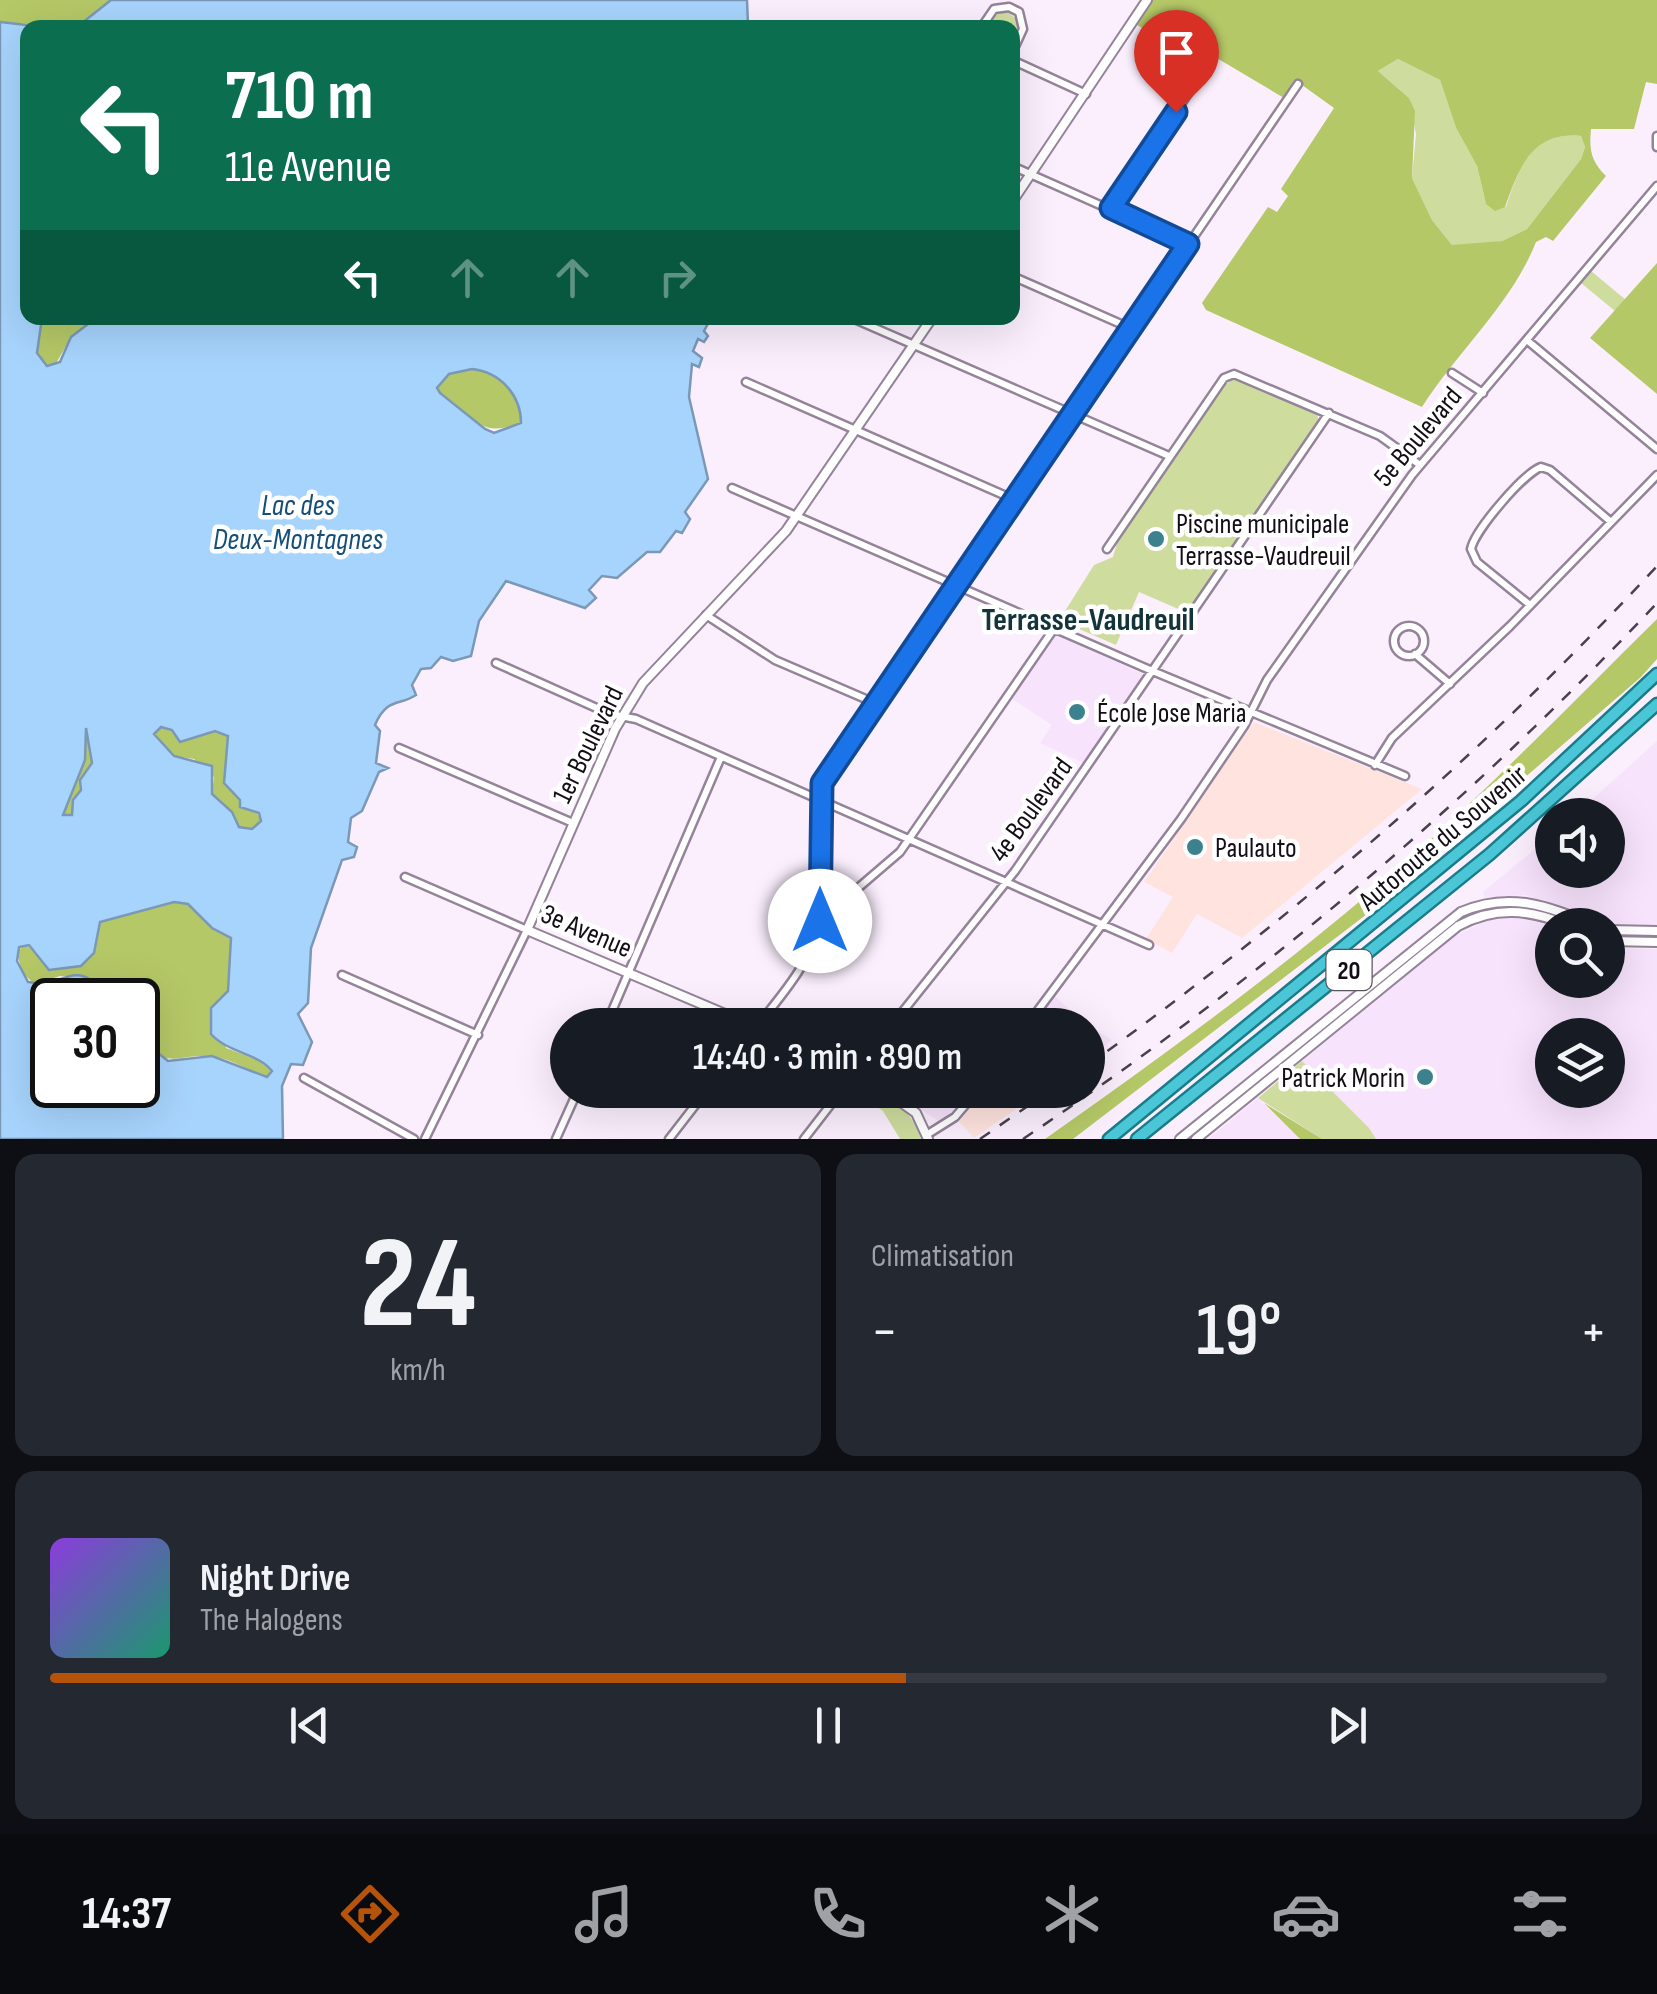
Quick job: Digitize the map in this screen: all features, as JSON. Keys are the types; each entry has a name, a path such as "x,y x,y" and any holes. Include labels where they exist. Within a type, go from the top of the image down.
{"highway":[{"name":"Autoroute du Souvenir","path":"1109,1139 1521,801 1655,680"},
{"name":"Autoroute du Souvenir","path":"1137,1139 1513,834 1657,704"}],"street":[{"path":"1020,191 1147,0"},
{"path":"987,20 994,9 1009,7 1019,12 1023,29 1020,36"},
{"path":"1020,60 1086,94"},
{"path":"1111,208 1208,64"},
{"path":"767,1008 807,954 820,915 819,799 830,770 1298,84"},
{"path":"1657,136 1657,147"},
{"path":"1020,169 1188,244"},
{"name":"5e Boulevard","path":"1040,1008 1182,819 1248,712 1420,465 1657,186"},
{"path":"1020,280 1130,328"},
{"path":"869,325 1170,456"},
{"name":"1er Boulevard","path":"424,1139 527,930 622,716 651,672 797,516 927,325"},
{"path":"1528,341 1657,449"},
{"path":"1452,372 1483,393"},
{"path":"1107,549 1224,378 1242,374 1380,436 1420,465"},
{"path":"746,382 1013,499"},
{"name":"4e Boulevard","path":"905,1008 1006,880 1155,671 1329,413"},
{"path":"1530,605 1477,562 1471,549 1477,534 1527,475 1541,468 1550,470 1611,522"},
{"path":"1375,765 1391,739 1530,605 1657,474"},
{"path":"732,488 1405,776"},
{"path":"704,614 767,656 875,703"},
{"path":"1415,654 1424,634 1420,626 1411,624 1394,644 1401,656 1415,654 1450,684"},
{"path":"820,915 884,867 910,839 1051,633 1051,626"},
{"path":"496,663 819,799 1149,945"},
{"path":"399,748 574,823"},
{"path":"613,1008 720,757"},
{"name":"3e Avenue","path":"405,877 714,1008"},
{"path":"1180,1139 1452,916 1480,905 1517,900 1537,908"},
{"path":"1196,1139 1458,926 1485,914 1514,911 1535,915"},
{"path":"1625,930 1657,931"},
{"path":"1625,941 1657,942"},
{"path":"342,974 478,1034"},
{"path":"304,1078 414,1139"},
{"path":"556,1139 570,1108"},
{"path":"668,1139 693,1108"},
{"path":"804,1139 828,1108"},
{"path":"911,1108 928,1136 963,1108"}],"shaded area":[{"name":"École Jose Maria","path":"1056,635 1145,675 1086,764 1040,743 1052,725 1012,699"},
{"path":"1254,722 1422,789 1242,938 1197,914 1172,953 1146,939 1173,897 1144,882"},
{"path":"1657,741 1657,925 1625,927 1625,908 1564,908 1525,895 1485,898 1483,892 1535,849 1535,888 1625,888 1625,798 1594,798"},
{"path":"1518,917 1535,922 1535,998 1625,998 1625,948 1657,949 1657,1139 1376,1139 1302,1061 1455,936 1488,920"},
{"path":"1054,996 1068,1008 1046,1008"},
{"path":"1258,1098 1300,1139 1208,1139"},
{"path":"919,1108 954,1108 940,1122"},
{"path":"970,1108 1018,1108 974,1138 959,1122"}],"green space":[{"path":"0,0 111,0 86,20 0,22"},
{"path":"1152,0 1657,0 1657,84 1646,82 1634,129 1591,129 1592,155 1606,176 1553,241 1546,237 1536,242 1499,307 1422,407 1206,310 1202,303 1268,207 1277,212 1288,196 1281,189 1334,108 1295,80 1284,98 1210,54 1203,64 1137,25","holes":["1398,59 1440,80 1456,128 1477,166 1486,204 1495,211 1505,207 1522,166 1539,146 1564,136 1581,136 1585,147 1581,159 1527,229 1502,241 1452,245 1432,220 1412,178 1415,111 1409,98 1378,71"]},
{"path":"1005,10 1018,20 990,20"},
{"path":"1398,59 1440,80 1456,128 1477,166 1486,204 1506,207 1516,178 1539,146 1550,139 1581,136 1585,147 1581,159 1527,229 1502,241 1464,247 1452,245 1432,220 1412,178 1416,134 1409,98 1378,71"},
{"path":"1657,263 1657,394 1590,338"},
{"path":"1591,271 1626,300 1615,311 1581,283"},
{"path":"40,325 87,325 71,337 54,367 39,361 36,336"},
{"path":"472,369 491,375 507,387 518,403 522,423 486,427 440,393 437,388 448,374"},
{"path":"1236,377 1316,411 1319,421 1190,614 1139,592 1116,645 1063,622 1060,619 1094,565 1113,557 1119,536 1221,388"},
{"path":"1657,619 1657,659 1641,677 1367,914 1073,1139 1045,1139 1088,1108 1105,1108 1105,1096 1308,944 1482,792"},
{"path":"86,726 92,763 80,779 81,790 72,815 63,815 85,760 82,735"},
{"path":"161,727 172,730 180,742 215,731 228,736 225,779 261,821 252,829 239,827 232,812 212,794 214,777 194,759 174,756 154,733"},
{"path":"174,902 187,904 212,928 231,938 228,992 218,999 226,1048 266,1063 272,1070 267,1078 215,1057 160,1056 160,978 60,976 30,980 22,972 17,953 24,944 36,951 45,966 84,958 94,946 100,922"},
{"path":"1302,1061 1376,1139 1322,1139 1258,1098"},
{"path":"1264,1103 1322,1139 1300,1139"},
{"path":"879,1108 902,1108 921,1139 900,1139"}],"water":[{"path":"111,0 747,0 748,20 86,20"},
{"name":"Lac des Deux-Montagnes","path":"0,22 20,24 20,325 41,325 37,353 47,366 60,362 71,337 87,325 707,325 704,331 708,336 704,342 698,339 693,351 702,358 699,367 692,364 689,397 708,479 685,512 690,519 682,533 676,531 660,552 647,552 617,578 602,576 589,590 596,598 585,608 506,581 479,621 471,656 453,661 441,657 431,668 421,669 412,685 416,695 389,706 380,716 375,725 380,731 376,763 388,768 379,772 362,811 351,818 348,842 357,847 354,857 342,860 311,948 308,1003 298,1014 312,1042 303,1065 291,1064 282,1086 283,1139 0,1139","holes":["482,371 500,380 513,394 521,423 494,433 437,388 449,374","161,727 172,730 180,742 215,731 228,736 224,783 240,800 240,807 259,813 261,821 252,829 239,827 232,812 212,794 212,766 174,756 154,734","86,728 92,763 80,780 81,790 73,800 72,815 63,815 85,760"]}],"railway":[{"path":"1105,1052 1239,951 1385,830 1524,702 1657,566"},
{"path":"1023,1139 1193,1019 1355,889 1511,750 1657,603"},
{"path":"980,1139 1025,1108"}],"place":[{"name":"Piscine municipale Terrasse-Vaudreuil","path":"1156,539"},
{"name":"École Jose Maria","path":"1077,712"},
{"name":"Paulauto","path":"1195,847"},
{"name":"Patrick Morin","path":"1425,1077"}],"district":[{"name":"Terrasse-Vaudreuil","path":"1088,619"}],"route":[{"path":"820,921 822,783 1188,244 1111,208 1176,112"}]}
